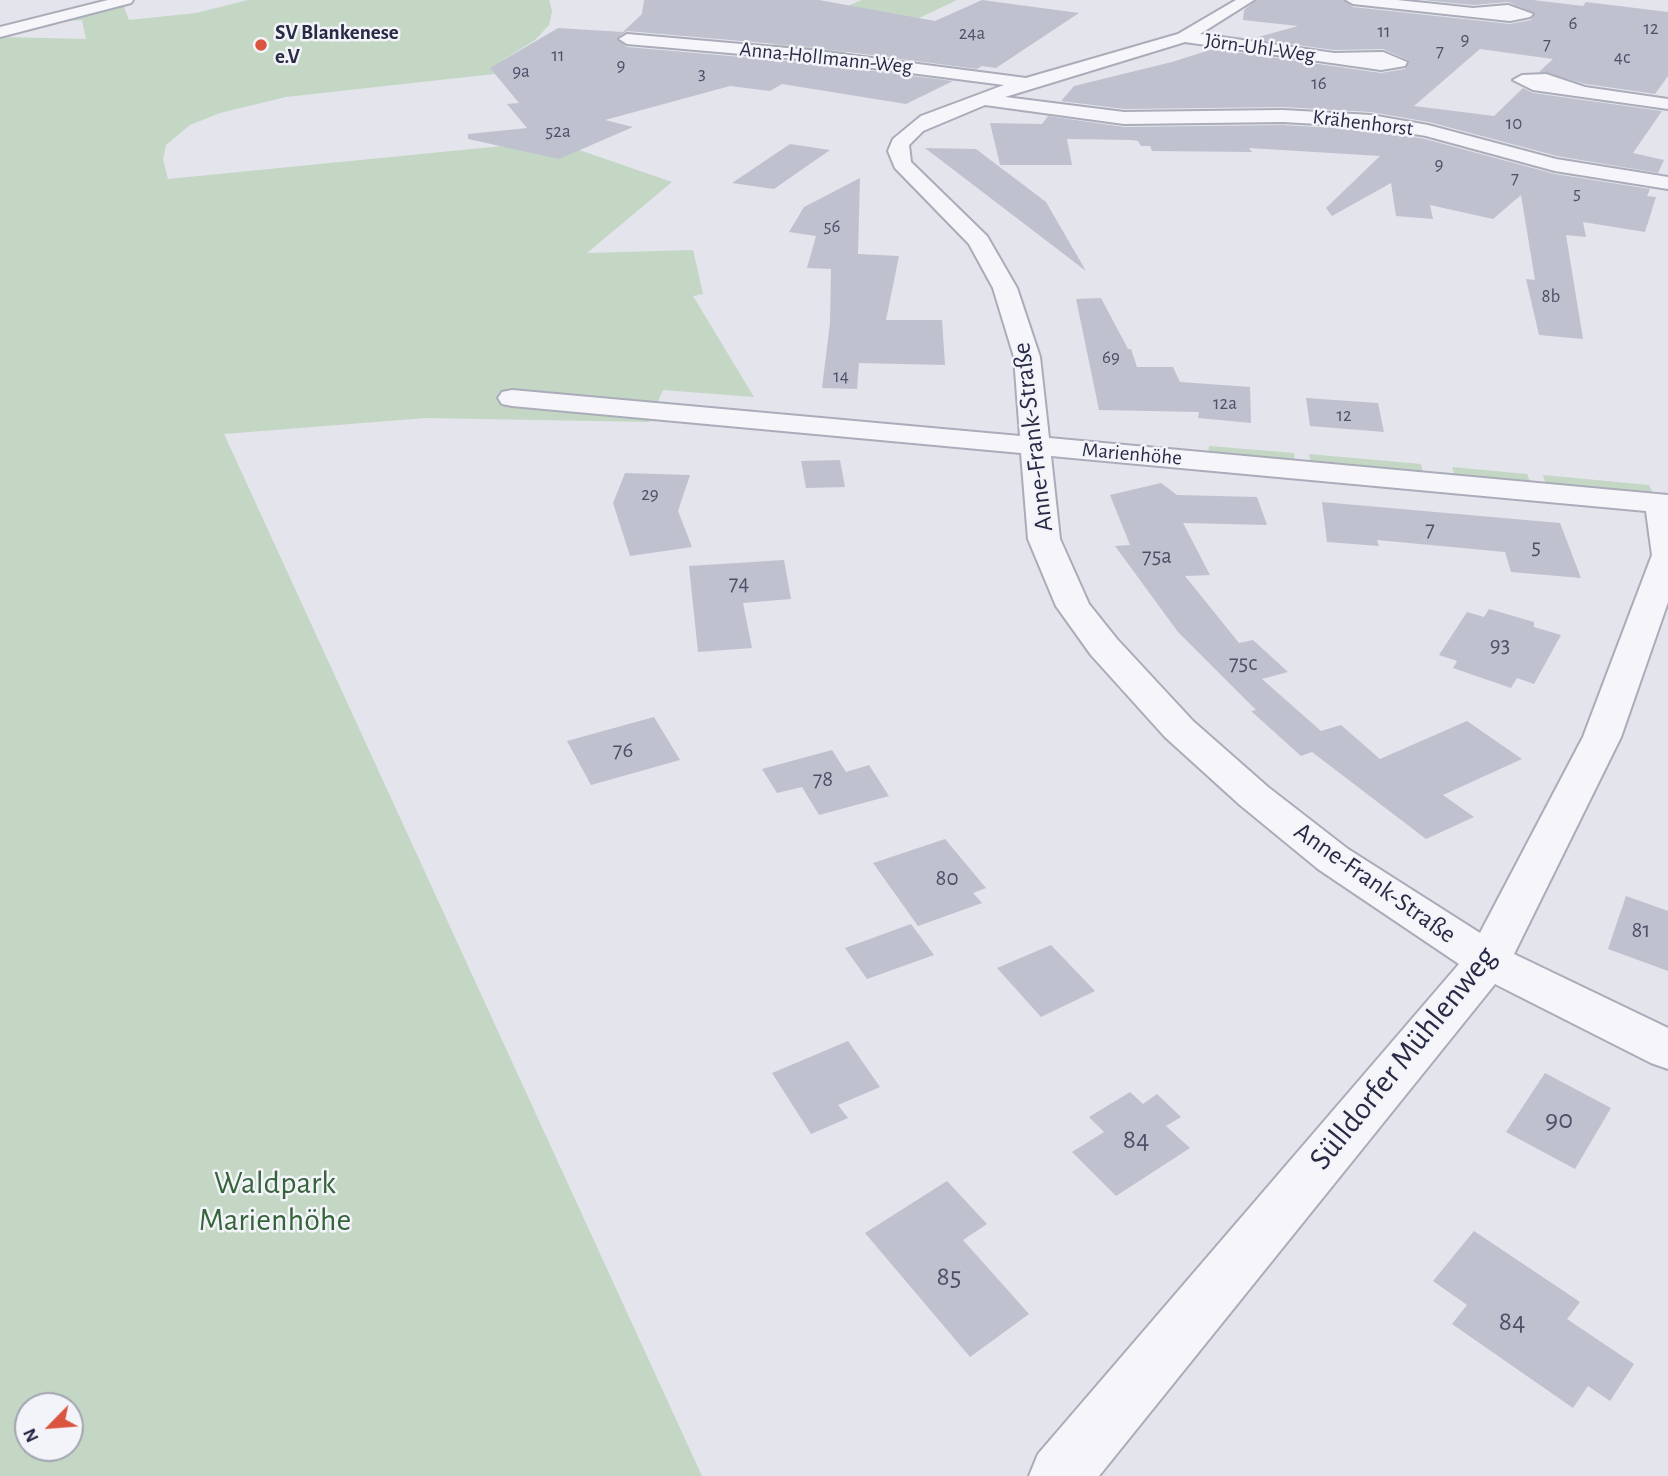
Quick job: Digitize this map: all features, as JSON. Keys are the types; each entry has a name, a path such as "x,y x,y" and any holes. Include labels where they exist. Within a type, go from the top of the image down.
{"street":[{"path":"0,32 126,0"},
{"name":"Anne-Frank-Straße","path":"1247,0 1184,37 1142,52 1026,83 981,102 944,113 916,127 901,143 898,151 900,160 909,173 979,241 1006,288 1027,357 1044,539 1073,606 1104,647 1178,729 1254,796 1333,859 1488,961 1668,1050"},
{"path":"1353,0 1474,12"},
{"name":"Jörn-Uhl-Weg","path":"1184,37 1336,58"},
{"name":"Anna-Hollmann-Weg","path":"627,39 810,55 1026,83"},
{"path":"1026,83 1040,101 1053,108"},
{"path":"1578,90 1668,104"},
{"name":"Krähenhorst","path":"981,102 1124,118 1283,116 1371,121 1428,131 1555,165 1668,183"},
{"name":"Marienhöhe","path":"512,398 1664,504"},
{"name":"Sülldorfer Mühlenweg","path":"1060,1476 1488,961 1602,737 1668,555 1664,504"}],"green space":[{"name":"Waldpark Marienhöhe","path":"248,0 549,0 552,11 549,25 535,40 503,60 494,74 286,97 220,113 190,125 166,145 163,159 168,179 553,141 672,182 587,253 693,250 703,294 693,296 754,397 663,390 649,422 426,418 224,434 702,1476 0,1476 0,37 86,39 82,20 55,22 114,6 124,7 129,20 196,13"},
{"path":"862,0 957,0 839,56 768,48 821,17"},
{"path":"1209,446 1294,453 1295,463 1208,456"},
{"path":"1309,454 1421,464 1423,474 1311,465"},
{"path":"1452,467 1527,474 1531,484 1455,478"},
{"path":"1543,475 1649,485 1654,496 1546,485"}],"building":[{"path":"644,0 819,0 935,21 982,0 1079,13 996,68 982,66 977,69 810,47 627,31 617,38 627,47 810,63 953,81 906,104 782,84 770,91 730,86 605,120 633,127 559,159 468,139 468,134 527,128 507,104 519,103 490,68 558,28 623,32 642,14"},
{"path":"1256,0 1344,0 1353,7 1510,24 1531,20 1535,13 1508,2 1473,5 1422,0 1533,0 1583,6 1586,2 1668,12 1668,76 1655,94 1586,84 1539,72 1553,59 1480,49 1414,106 1494,116 1523,88 1533,93 1662,111 1633,153 1664,160 1658,173 1557,156 1429,122 1371,112 1283,107 1124,109 1061,101 1074,86 1213,49 1381,73 1405,69 1409,63 1408,60 1383,49 1334,50 1251,39 1298,26 1243,20 1244,10"},
{"path":"1048,116 1124,127 1283,125 1371,130 1425,139 1555,174 1650,189 1647,196 1656,197 1645,232 1583,222 1586,237 1566,235 1583,339 1539,335 1526,279 1535,280 1521,195 1493,219 1430,205 1433,219 1396,216 1391,183 1332,216 1326,208 1380,156 1249,148 1252,152 1152,151 1150,146 1141,146 1138,141 1132,140 1067,139 1072,165 1000,165 990,123 1042,124"},
{"path":"790,144 830,150 774,189 732,183"},
{"path":"925,148 976,149 1046,202 1086,271"},
{"path":"860,178 858,254 899,256 886,320 942,320 945,365 859,363 857,389 822,388 830,323 831,269 807,268 816,236 789,232 804,207"},
{"path":"1101,298 1128,349 1131,349 1137,367 1173,367 1180,382 1250,387 1251,423 1198,418 1199,412 1099,410 1076,299"},
{"path":"1306,398 1378,403 1384,432 1310,426"},
{"path":"840,460 845,487 806,488 801,461"},
{"path":"625,473 690,475 678,511 692,547 630,556 613,503"},
{"path":"1161,483 1177,495 1257,497 1267,525 1183,523 1210,575 1185,576 1239,643 1253,640 1288,672 1262,679 1321,731 1341,725 1380,759 1467,721 1522,759 1443,795 1474,817 1426,839 1312,752 1301,756 1251,711 1256,710 1178,632 1115,546 1130,545 1110,495"},
{"path":"1322,502 1560,523 1581,578 1511,572 1505,552 1377,540 1379,546 1327,542"},
{"path":"784,560 791,599 743,603 752,648 698,652 689,566"},
{"path":"1489,609 1534,622 1534,627 1561,635 1534,684 1517,678 1511,688 1453,668 1457,661 1439,655 1467,612 1484,617"},
{"path":"654,717 680,760 591,785 567,741"},
{"path":"832,750 846,772 869,765 889,796 819,815 802,787 777,793 762,769"},
{"path":"945,839 986,888 973,893 982,903 918,926 873,863"},
{"path":"1626,896 1668,911 1668,971 1608,949"},
{"path":"911,924 934,955 867,979 845,948"},
{"path":"1051,945 1095,991 1041,1017 997,968"},
{"path":"848,1041 880,1087 838,1105 848,1118 811,1134 772,1073"},
{"path":"1545,1073 1611,1108 1575,1169 1506,1132"},
{"path":"1130,1092 1143,1104 1157,1094 1181,1117 1166,1126 1190,1148 1116,1196 1072,1152 1104,1132 1089,1117"},
{"path":"947,1181 987,1224 963,1240 1029,1314 970,1357 865,1233"},
{"path":"1474,1231 1580,1302 1567,1319 1634,1364 1610,1401 1588,1386 1573,1408 1452,1324 1467,1305 1433,1281"}],"place":[{"name":"SV Blankenese e.V","path":"261,45"}]}
